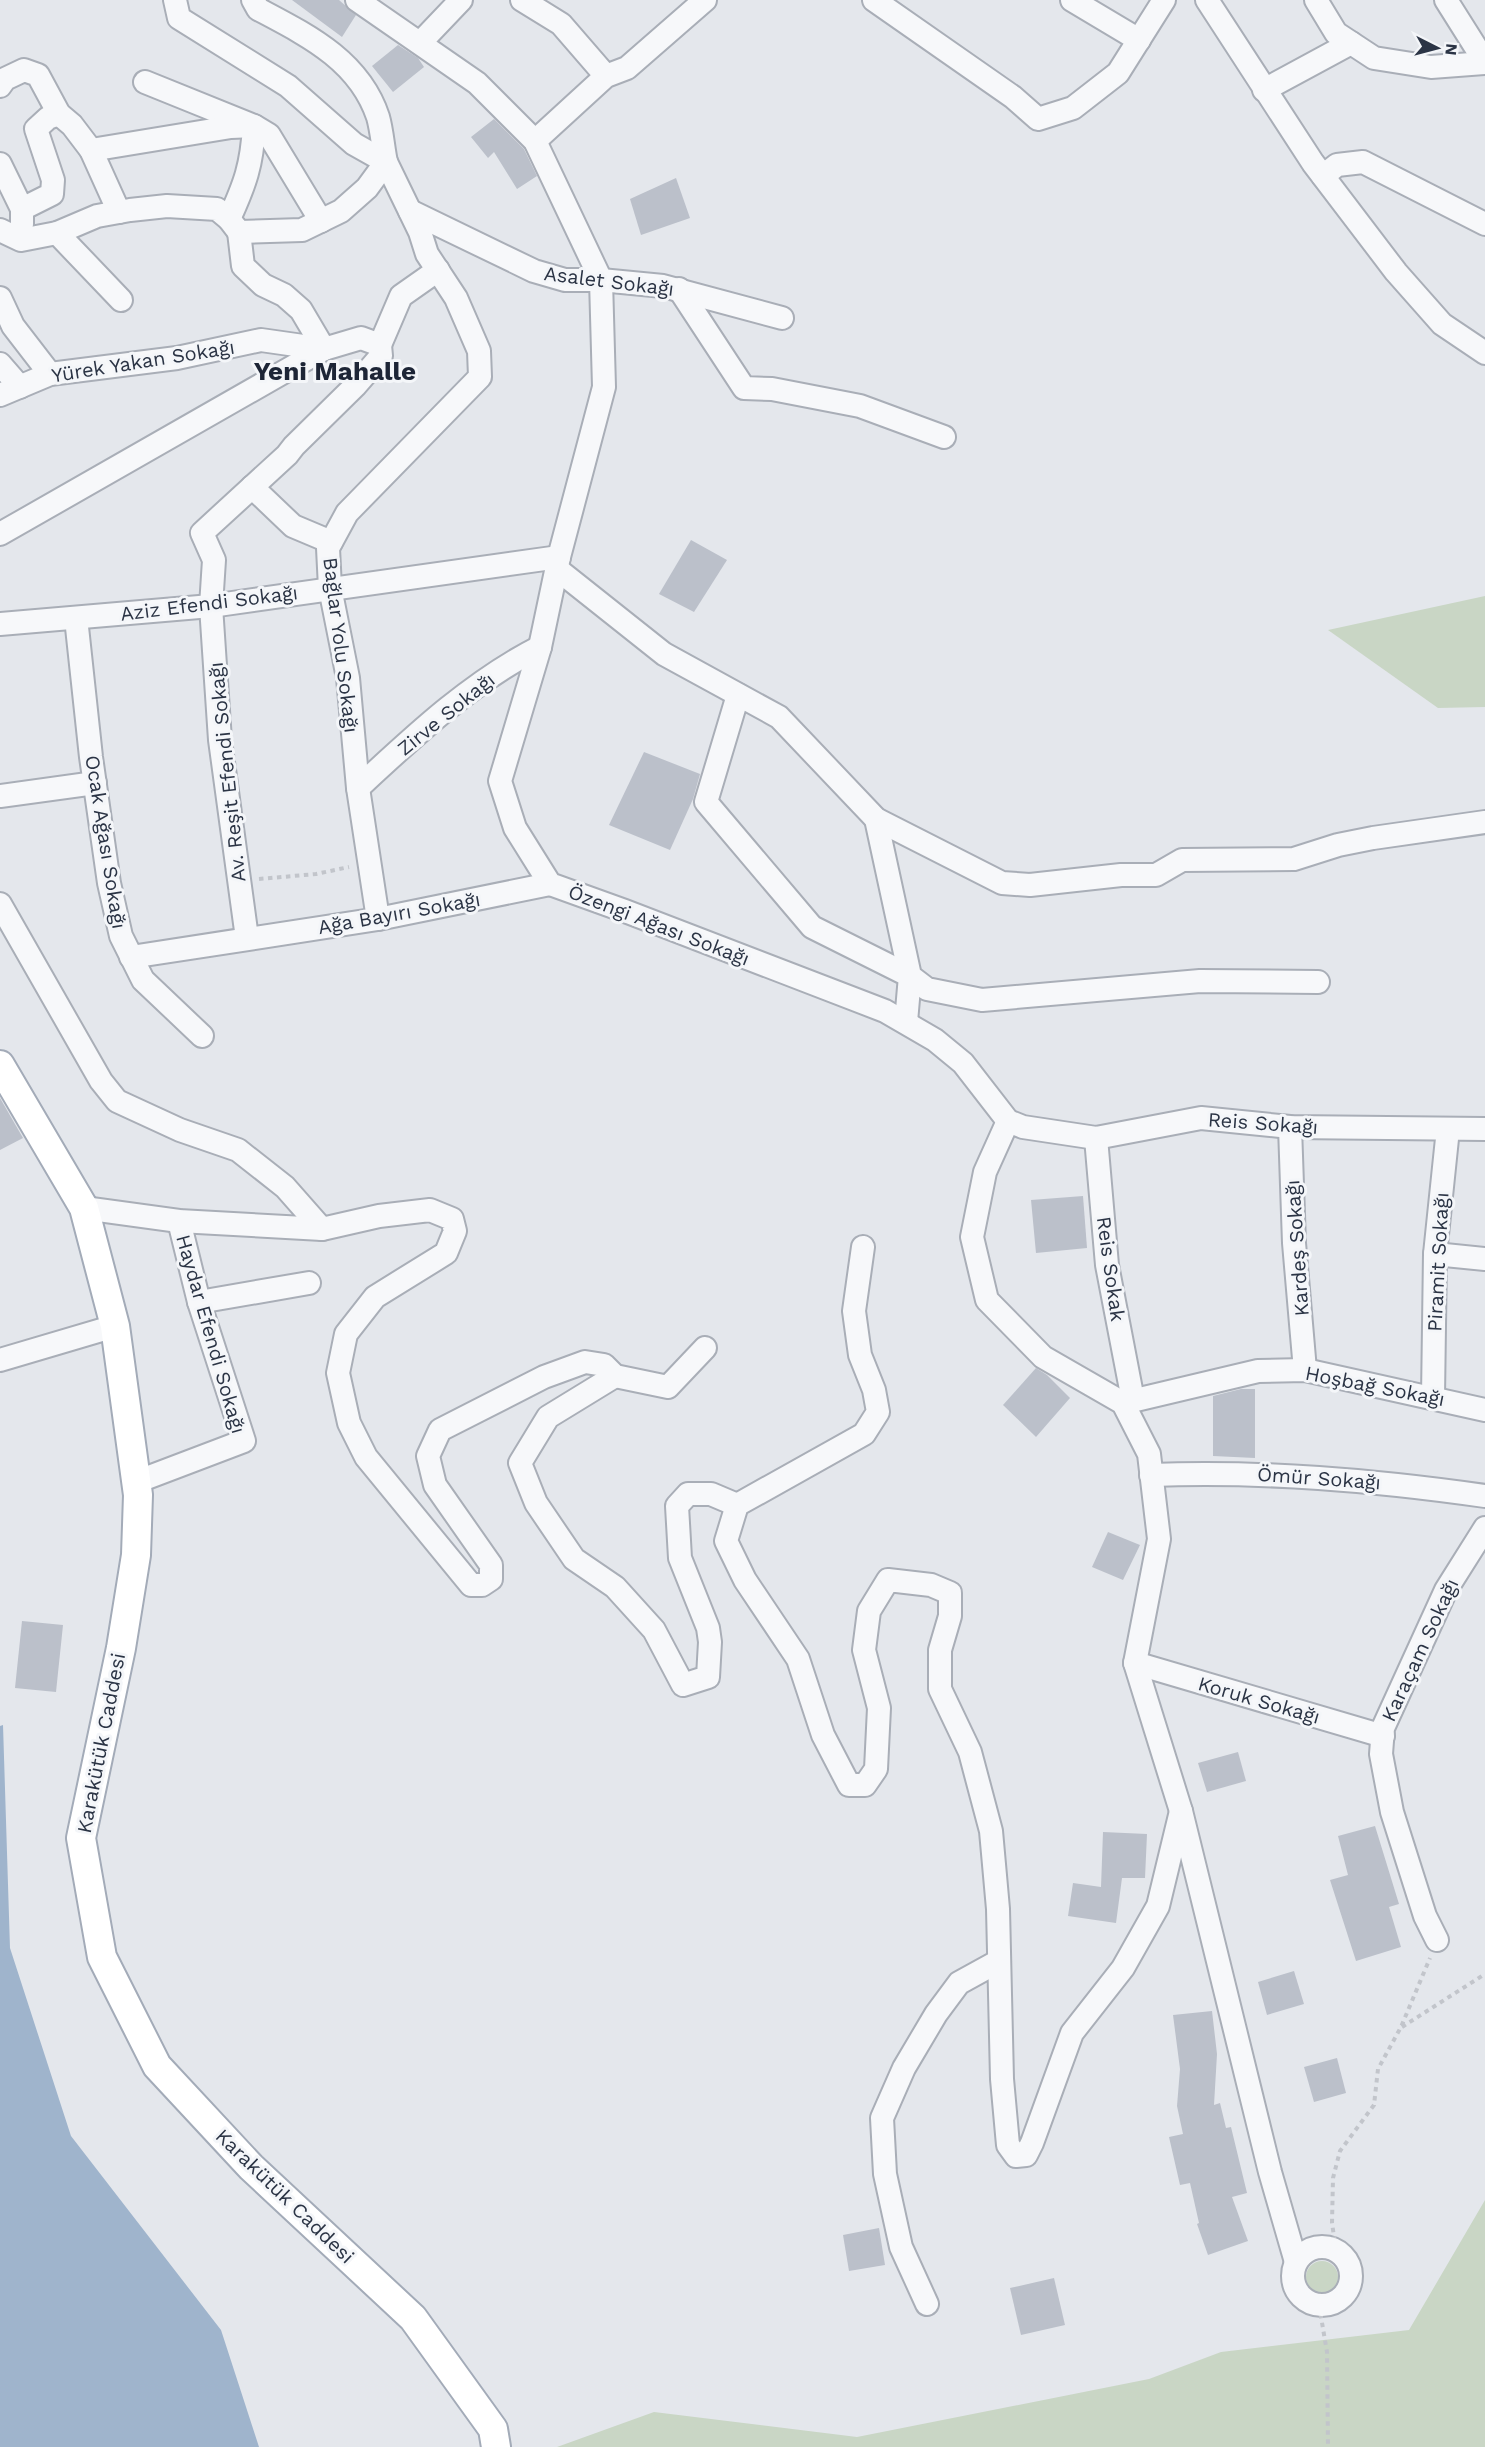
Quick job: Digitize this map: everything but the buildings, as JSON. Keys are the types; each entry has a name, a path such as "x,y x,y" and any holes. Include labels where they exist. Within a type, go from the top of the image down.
{"main road":[{"name":"Karakütük Caddesi","path":"0,1065 84,1208 115,1326 138,1495 136,1555 121,1648 81,1838 102,1957 157,2066 251,2167 413,2318 493,2428 496,2447"}],"street":[{"path":"0,230 21,240 57,233 97,216 167,206 217,209 234,225 302,230 340,211 367,188 386,162 354,144 288,86 179,18 175,0"},
{"name":"Bağlar Yolu Sokağı","path":"253,0 258,9 315,39 359,79 378,117 386,162 410,211 427,254 456,298 479,351 480,378 347,513 328,548 330,588 348,678 367,863 378,919"},
{"path":"357,0 477,83 535,141 601,280"},
{"path":"420,43 461,0"},
{"path":"522,0 561,24 606,76"},
{"path":"874,0 1013,97 1038,118 1073,108 1118,73 1164,0"},
{"path":"1072,0 1139,40"},
{"path":"1207,0 1264,90 1323,176 1396,272 1442,324 1485,353"},
{"path":"1316,0 1336,33 1374,58 1431,66 1485,62 1446,0"},
{"path":"535,141 606,76 627,68 700,2"},
{"path":"1264,90 1351,43"},
{"path":"0,86 5,79 24,70 38,75 59,114 72,125 92,150 119,212"},
{"path":"145,82 254,126 269,135 321,221"},
{"path":"22,209 52,194 53,180 36,129 48,118 59,114"},
{"path":"92,150 231,127 254,126"},
{"path":"254,126 252,158 234,225 243,266 263,285 284,295 301,310 324,349"},
{"path":"1323,176 1337,165 1363,162 1485,224"},
{"path":"0,164 22,209 21,240"},
{"name":"Asalet Sokağı","path":"410,211 534,271 565,280 601,280 679,290 782,318"},
{"path":"57,233 121,300"},
{"path":"331,542 293,526 252,487 355,386 381,356 380,345 401,296 438,270"},
{"name":"Özengi Ağası Sokağı","path":"601,280 604,387 558,563 540,647 500,781 515,828 550,885 666,926 885,1011 906,1022 963,1063 1008,1121"},
{"path":"679,290 744,388 772,389 860,406 944,437"},
{"path":"0,298 13,326 50,374"},
{"path":"0,534 324,349 361,338 380,345"},
{"name":"Yürek Yakan Sokağı","path":"10,391 50,374 177,358 261,340 324,349"},
{"path":"0,364 10,391"},
{"name":"Av. Reşit Efendi Sokağı","path":"247,938 220,740 212,606 214,560 202,533 252,487"},
{"path":"558,563 664,654 779,717 876,819 1002,883 1030,885 1121,875 1156,875 1182,860 1294,859 1338,845 1373,838 1485,822"},
{"name":"Aziz Efendi Sokağı","path":"0,624 212,606 330,588 558,563"},
{"name":"Ocak Ağası Sokağı","path":"76,618 109,883 121,936 143,980 202,1036"},
{"name":"Zirve Sokağı","path":"358,788 457,700 516,659 540,647"},
{"path":"738,695 705,802 812,927 910,976 927,989 982,1000 1200,981 1318,982"},
{"path":"0,796 95,783"},
{"path":"876,819 910,976 906,1022"},
{"name":"Ağa Bayırı Sokağı","path":"131,957 378,919 550,885"},
{"path":"0,904 102,1081 117,1101 180,1130 238,1150 285,1186 322,1229"},
{"name":"Reis Sokağı","path":"1008,1121 1023,1127 1096,1138 1201,1118 1290,1127 1485,1129"},
{"path":"1008,1121 986,1172 972,1237 987,1300 1043,1357 1128,1401"},
{"name":"Kardeş Sokağı","path":"1290,1127 1294,1243 1305,1370"},
{"name":"Piramit Sokağı","path":"1434,1397 1435,1254 1448,1129"},
{"name":"Reis Sokak","path":"1096,1138 1107,1265 1128,1401 1149,1454 1159,1539 1135,1664"},
{"path":"84,1208 179,1221 322,1229 379,1216 430,1210 452,1219 455,1231 446,1253 375,1298 346,1334 339,1373 348,1423 366,1457 471,1585 482,1585 490,1579 491,1565 435,1485 428,1456 440,1430 544,1377 585,1362 604,1365 615,1376 668,1388 705,1348"},
{"name":"Haydar Efendi Sokağı","path":"136,1482 244,1441 199,1302 179,1221"},
{"path":"863,1247 854,1311 860,1355 874,1390 878,1412 864,1434 737,1505 726,1541 745,1580 798,1659 823,1736 849,1785 866,1785 876,1769 879,1708 864,1650 869,1611 888,1580 931,1585 950,1593 950,1616 940,1650 940,1689 970,1752 991,1831 998,1909 1002,2079 1008,2145 1016,2156 1026,2155 1032,2143 1072,2033 1123,1968 1158,1906 1181,1810"},
{"path":"1435,1254 1485,1259"},
{"path":"199,1302 309,1283"},
{"path":"0,1360 115,1326"},
{"name":"Hoşbağ Sokağı","path":"1128,1401 1258,1371 1305,1370 1485,1410"},
{"path":"615,1376 548,1417 520,1463 537,1503 574,1559 615,1587 654,1630 683,1685 708,1677 710,1642 708,1628 680,1558 677,1506 688,1494 711,1494 737,1505"},
{"name":"Ömür Sokağı","path":"1152,1475 1292,1474 1389,1482 1485,1496"},
{"name":"Karaçam Sokağı","path":"1437,1940 1425,1916 1392,1812 1381,1754 1383,1728 1446,1590 1485,1528"},
{"path":"1135,1664 1181,1810 1270,2172 1296,2262"},
{"name":"Koruk Sokağı","path":"1135,1664 1383,1736"},
{"path":"927,2304 901,2247 885,2174 882,2118 904,2068 941,2007 959,1983 999,1961"},
{"path":"1325,2247 1336,2250 1344,2257 1350,2268 1351,2279 1348,2290 1340,2299 1330,2304 1319,2305 1308,2302 1299,2295 1294,2284 1293,2273 1296,2262 1303,2253 1313,2248 1325,2247"}],"path":[{"path":"238,876 259,879 316,874 367,863"},
{"path":"1336,2250 1332,2223 1333,2178 1340,2151 1374,2104 1378,2069 1401,2028 1421,1984 1437,1940"},
{"path":"1401,2028 1485,1974"},
{"path":"1319,2305 1327,2352 1328,2447"}],"green space":[{"path":"1485,596 1485,707 1438,708 1328,630"},
{"path":"1485,2200 1485,2447 557,2447 654,2412 857,2437 1149,2379 1221,2352 1409,2330"},
{"path":"1322,2261 1333,2266 1338,2277 1333,2288 1322,2293 1311,2288 1306,2277 1311,2266"}],"water":[{"path":"3,1725 10,1948 71,2136 221,2330 259,2447 0,2447 0,1726"}],"district":[{"name":"Yeni Mahalle","path":"335,371"}]}
